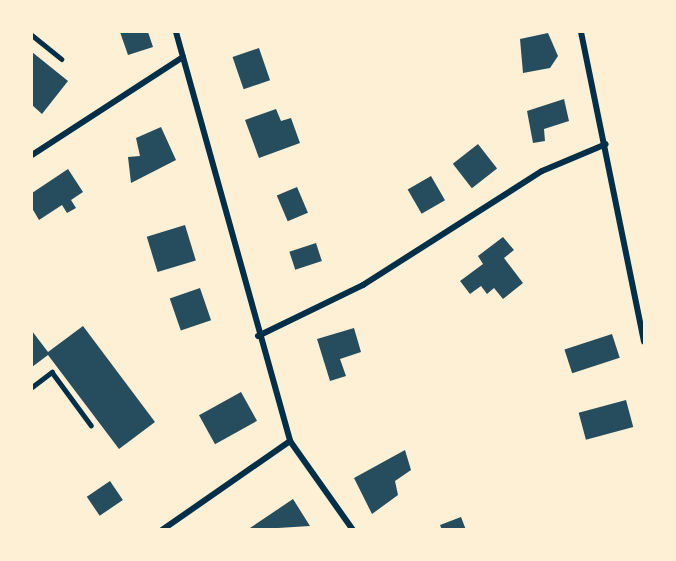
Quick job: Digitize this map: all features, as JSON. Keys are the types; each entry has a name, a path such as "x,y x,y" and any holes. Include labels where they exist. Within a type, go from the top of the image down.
{"street":[{"path":"177,32 258,336 290,441 353,530"},
{"path":"580,32 606,144 645,342"},
{"path":"32,155 183,57"},
{"path":"258,336 363,285 542,171 606,144"},
{"path":"162,530 290,441"}],"lane":[{"path":"32,35 62,59"},
{"path":"32,387 52,372 91,424"}],"building":[{"path":"120,32 148,32 153,47 128,55"},
{"path":"548,33 558,56 550,68 523,73 520,39"},
{"path":"259,48 270,80 244,89 233,57"},
{"path":"32,52 68,81 42,114 32,105"},
{"path":"564,99 569,121 544,129 545,141 533,143 527,111"},
{"path":"276,109 281,121 291,118 300,143 259,158 245,120"},
{"path":"161,127 176,160 131,183 128,157 140,156 136,138"},
{"path":"478,144 497,168 472,188 453,164"},
{"path":"68,169 83,192 71,200 76,208 67,213 62,205 39,220 32,208 32,193"},
{"path":"431,176 445,200 422,214 408,190"},
{"path":"297,187 308,213 288,221 277,196"},
{"path":"185,225 196,260 158,272 147,237"},
{"path":"503,237 514,250 504,258 523,283 503,299 494,288 487,294 481,286 470,294 460,281 483,264 478,256"},
{"path":"316,243 322,261 295,270 289,252"},
{"path":"200,288 211,320 181,331 170,298"},
{"path":"83,326 155,422 119,449 48,355 32,367 32,331 48,352"},
{"path":"354,328 361,352 340,359 346,376 330,381 317,339"},
{"path":"612,334 620,358 572,373 564,349"},
{"path":"241,392 257,421 215,444 199,415"},
{"path":"626,400 633,427 586,440 579,413"},
{"path":"405,450 411,470 395,481 398,495 372,514 354,478"},
{"path":"110,481 123,500 100,516 87,497"},
{"path":"293,499 310,526 247,530"},
{"path":"461,517 466,530 442,530 440,525"}]}
